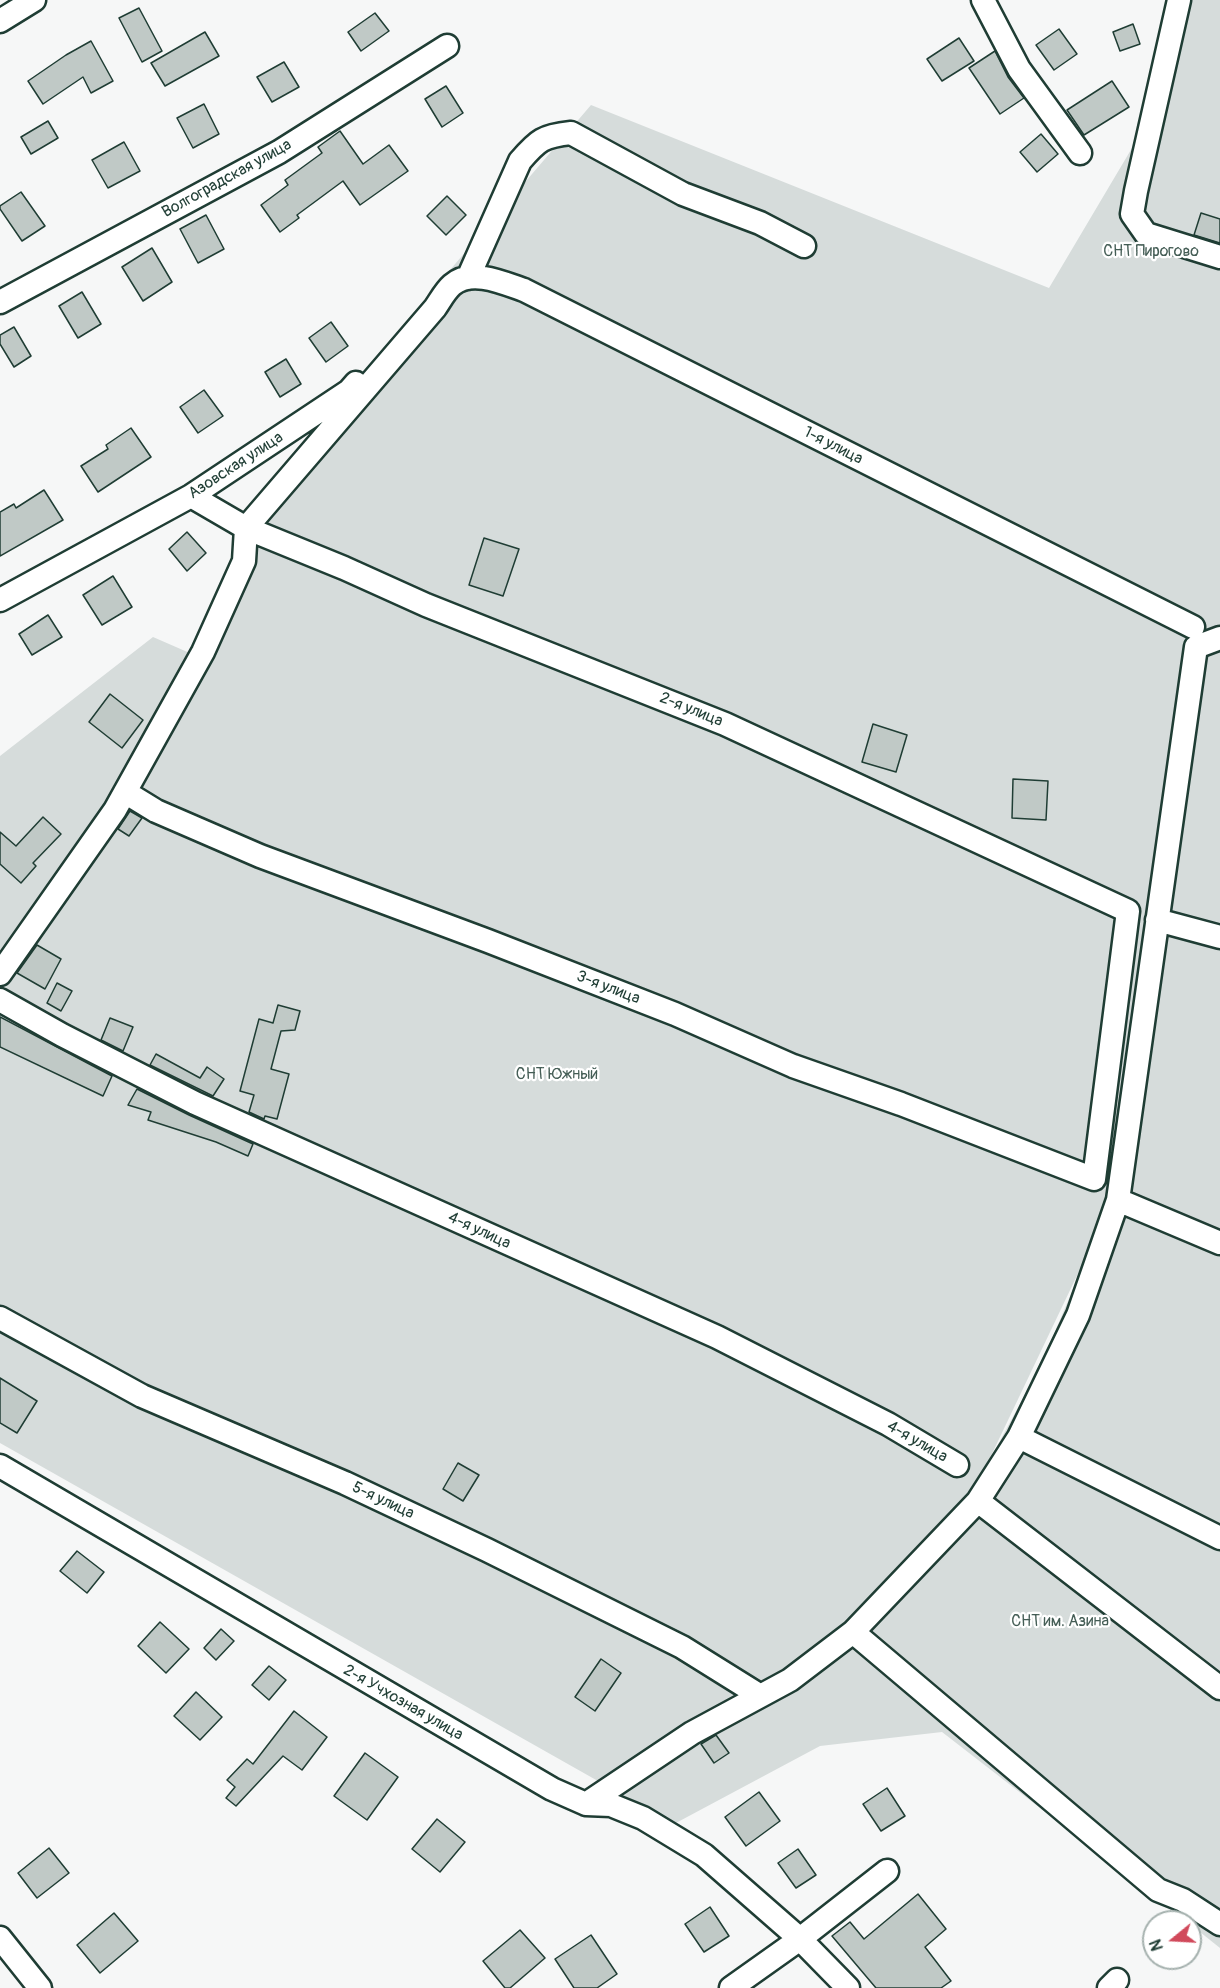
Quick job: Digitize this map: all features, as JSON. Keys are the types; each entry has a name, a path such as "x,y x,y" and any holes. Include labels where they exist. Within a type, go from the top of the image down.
{"street":[{"path":"1,14 34,0"},
{"path":"982,0 1019,69 1080,153"},
{"path":"1179,0 1132,214 1146,234 1220,257"},
{"name":"Волгоградская улица","path":"0,302 279,152 447,46"},
{"path":"0,974 115,810 203,652 244,561 246,528 453,284 468,278 520,161 533,146 550,135 571,133 683,194 760,224 804,246"},
{"name":"1-я улица","path":"468,278 493,279 524,290 1193,627"},
{"name":"Азовская улица","path":"0,600 191,496 349,391 437,288"},
{"name":"2-я улица","path":"191,496 246,528 426,605 724,724 1128,911 1094,1179"},
{"path":"585,1804 692,1733 790,1680 853,1632 978,1501 1019,1437 1078,1315 1118,1200 1196,647 1220,638"},
{"name":"3-я улица","path":"125,792 156,811 260,856 675,1014 793,1066 901,1104 1094,1179"},
{"path":"1157,920 1220,937"},
{"name":"4-я улица","path":"0,1000 195,1103 717,1337 888,1424 957,1465"},
{"path":"1118,1200 1220,1243"},
{"name":"5-я улица","path":"0,1318 142,1396 345,1483 672,1641 759,1695"},
{"path":"1019,1437 1220,1538"},
{"name":"2-я Учхозная улица","path":"0,1466 552,1789 585,1804 611,1805 643,1818 704,1855 800,1939 848,1988"},
{"path":"978,1501 1220,1688"},
{"path":"853,1632 1158,1890 1183,1900 1220,1924"},
{"path":"732,1988 800,1939 886,1871"},
{"path":"0,1938 40,1988"}],"green space":[{"name":"СНТ Южный","path":"1172,0 1220,0 1220,1948 1202,1934 1202,1910 1172,1910 942,1732 820,1746 674,1824 0,1443 0,756 153,637 192,654 234,581 261,491 591,105 1049,288 1148,121","holes":["1093,1242 1040,1367 989,1461"]}],"building":[{"path":"139,8 162,51 142,62 119,18"},
{"path":"375,13 389,31 361,51 348,32"},
{"path":"1133,24 1140,44 1120,51 1113,32"},
{"path":"1059,29 1077,54 1054,70 1036,45"},
{"path":"205,32 219,56 165,86 151,63"},
{"path":"959,38 974,61 942,81 927,59"},
{"path":"91,41 113,81 91,93 83,77 43,104 28,81"},
{"path":"995,51 1008,77 1024,98 1000,114 969,68"},
{"path":"284,62 299,87 272,102 257,77"},
{"path":"1112,81 1129,107 1084,135 1067,110"},
{"path":"446,86 463,113 442,127 425,99"},
{"path":"204,104 219,134 193,148 177,118"},
{"path":"48,121 58,138 31,154 21,137"},
{"path":"340,131 363,164 389,145 408,171 360,205 343,181 297,215 299,218 280,232 261,205 288,185 285,180 322,153 318,147"},
{"path":"1041,134 1058,154 1037,172 1020,152"},
{"path":"124,142 140,171 108,188 92,160"},
{"path":"21,192 45,226 22,241 0,209 0,206"},
{"path":"447,196 466,215 446,235 427,216"},
{"path":"1201,213 1220,219 1220,243 1194,235"},
{"path":"206,215 224,249 198,263 180,229"},
{"path":"152,248 172,282 143,301 122,267"},
{"path":"82,292 101,324 78,338 59,306"},
{"path":"331,322 348,346 326,362 309,338"},
{"path":"14,327 31,356 14,367 0,344 0,335"},
{"path":"286,359 301,384 280,397 265,372"},
{"path":"204,390 223,416 198,433 180,407"},
{"path":"131,428 151,457 98,492 81,466 108,449 106,445"},
{"path":"44,490 63,520 0,556 0,512 14,504 16,508"},
{"path":"187,532 206,553 187,571 169,549"},
{"path":"484,538 519,549 503,596 469,585"},
{"path":"113,576 132,607 102,625 83,595"},
{"path":"48,615 62,637 32,655 19,634"},
{"path":"110,694 143,720 122,748 89,722"},
{"path":"873,724 907,735 896,772 862,762"},
{"path":"1013,779 1048,781 1046,820 1012,818"},
{"path":"130,811 142,818 129,836 118,829"},
{"path":"43,817 61,834 33,863 36,866 21,883 0,864 0,832 16,846"},
{"path":"37,945 61,959 45,989 17,973"},
{"path":"57,983 72,991 61,1011 47,1003"},
{"path":"278,1005 300,1011 295,1030 281,1031 271,1069 289,1074 277,1119 265,1116 264,1119 249,1112 254,1095 240,1091 259,1019 273,1023"},
{"path":"0,1017 112,1076 103,1096 0,1047"},
{"path":"110,1018 133,1027 123,1051 101,1040"},
{"path":"156,1054 200,1078 207,1067 224,1079 213,1096 150,1065"},
{"path":"137,1089 253,1144 248,1156 216,1142 148,1120 151,1112 128,1105"},
{"path":"0,1378 37,1401 17,1433 0,1423"},
{"path":"458,1463 479,1475 463,1501 443,1489"},
{"path":"77,1551 104,1572 87,1593 60,1571"},
{"path":"160,1622 189,1649 166,1673 138,1646"},
{"path":"221,1629 234,1641 216,1660 204,1648"},
{"path":"601,1659 621,1673 595,1711 575,1697"},
{"path":"269,1666 286,1680 269,1700 252,1685"},
{"path":"196,1692 222,1717 200,1740 174,1716"},
{"path":"294,1711 327,1737 302,1770 283,1756 236,1806 226,1798 235,1787 227,1780 247,1759 253,1764"},
{"path":"716,1735 729,1753 714,1763 701,1744"},
{"path":"365,1753 398,1777 367,1820 334,1796"},
{"path":"887,1788 905,1816 881,1831 863,1804"},
{"path":"759,1792 780,1821 746,1846 725,1817"},
{"path":"437,1819 465,1842 440,1872 412,1849"},
{"path":"49,1848 69,1873 37,1898 18,1873"},
{"path":"798,1849 816,1875 796,1888 778,1863"},
{"path":"918,1894 946,1929 925,1947 951,1981 941,1988 876,1988 832,1936 850,1922 864,1939"},
{"path":"710,1907 729,1936 704,1952 685,1924"},
{"path":"114,1913 138,1941 100,1973 77,1945"},
{"path":"520,1930 545,1958 510,1988 505,1988 483,1961"},
{"path":"591,1935 617,1974 597,1988 574,1988 555,1959"}],"park label":[{"name":"СНТ Пирогово","path":"1151,252"},
{"name":"СНТ им. Азина","path":"1060,1622"}]}
